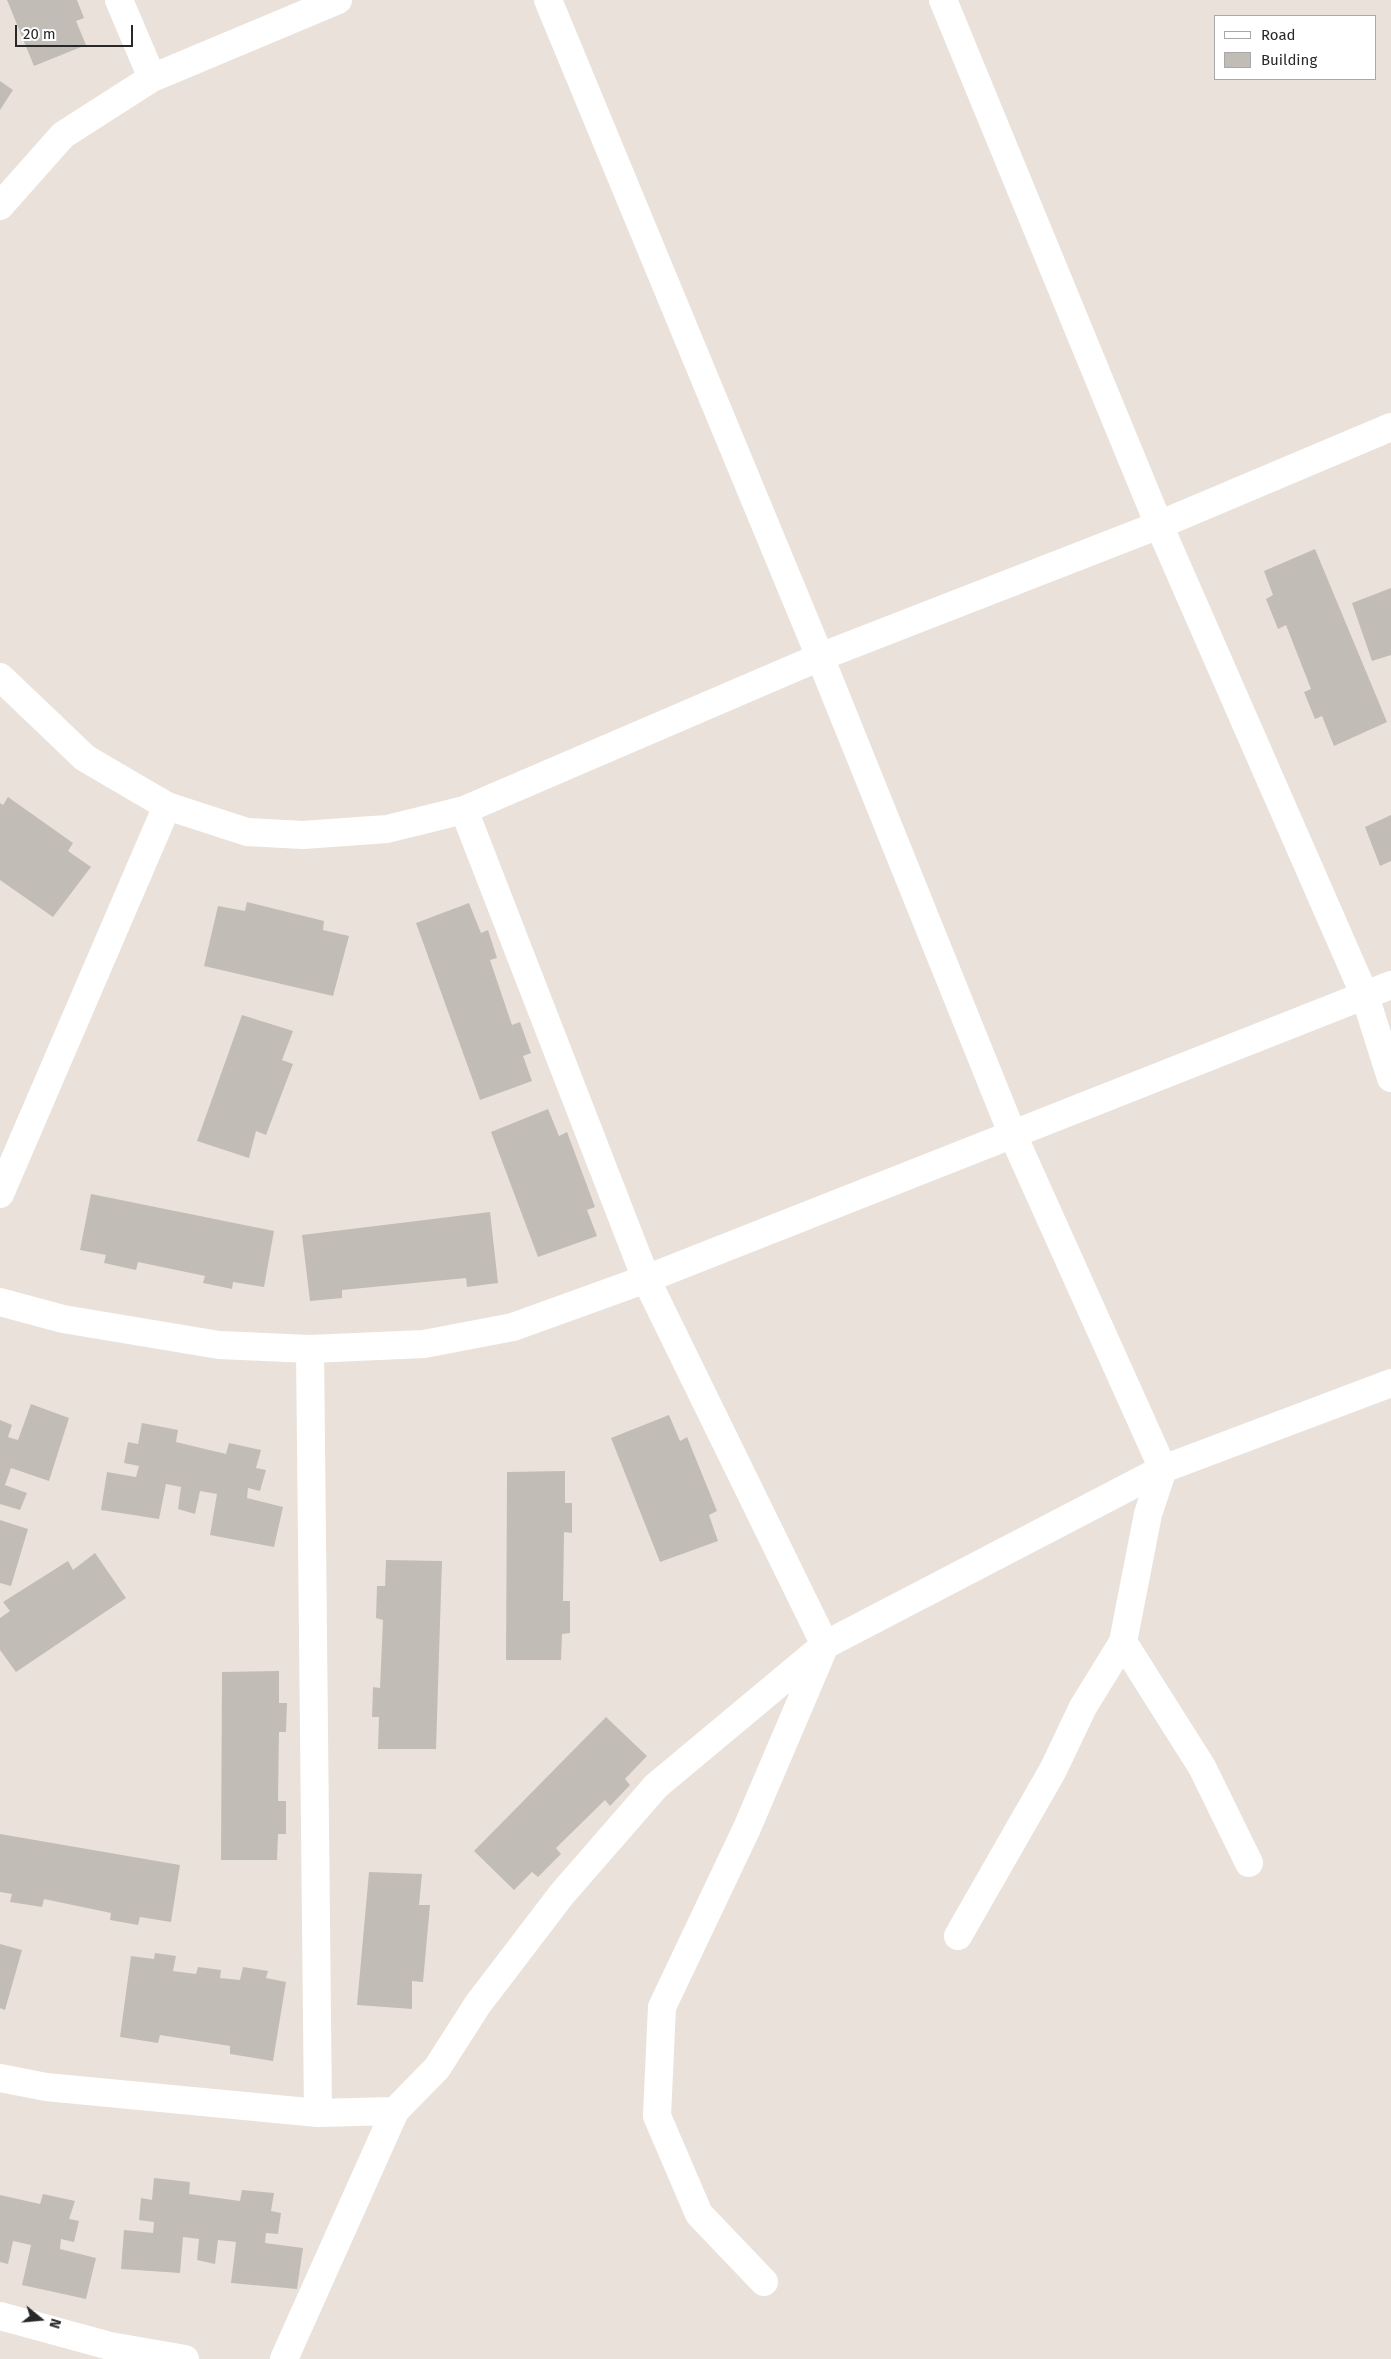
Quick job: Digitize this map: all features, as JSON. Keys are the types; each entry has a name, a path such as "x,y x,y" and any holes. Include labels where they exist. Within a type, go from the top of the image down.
{"street":[{"path":"119,0 152,78"},
{"path":"0,206 63,135 152,78 338,0"},
{"path":"548,0 820,658 1012,1133 1163,1469 1148,1514 1123,1642 1083,1707 1053,1770 958,1936"},
{"path":"943,0 1159,525 1365,996 1391,1078"},
{"path":"0,678 85,758 167,806 247,832 303,835 387,829 464,810 820,658 1159,525 1391,427"},
{"path":"0,1194 167,806"},
{"path":"464,810 646,1279 825,1644 748,1828 662,2007 657,2116 700,2214 764,2282"},
{"path":"0,1302 63,1319 219,1345 310,1349 424,1344 513,1327 646,1279 1391,985"},
{"path":"310,1349 318,2113"},
{"path":"284,2359 396,2111 437,2068 478,2004 562,1894 656,1786 825,1644 1163,1469 1391,1383"},
{"path":"1123,1642 1202,1767 1249,1863"},
{"path":"0,2078 46,2087 318,2113 396,2111"},
{"path":"0,2316 110,2346 185,2359"}],"building":[{"path":"7,0 77,0 84,18 76,21 86,45 34,66"},
{"path":"0,81 13,90 0,110"},
{"path":"1315,549 1387,722 1334,746 1322,716 1315,719 1304,692 1311,689 1286,625 1278,629 1266,599 1273,595 1264,571"},
{"path":"1391,588 1391,655 1372,661 1352,603"},
{"path":"8,797 73,843 68,851 91,867 53,917 0,880 0,803 3,805"},
{"path":"1391,815 1391,861 1380,866 1365,827"},
{"path":"247,902 324,921 323,930 349,936 333,996 204,966 218,906 245,911"},
{"path":"469,903 481,933 488,930 497,958 490,960 512,1025 520,1022 531,1053 523,1056 532,1081 480,1100 416,923"},
{"path":"242,1015 293,1031 282,1060 293,1064 266,1135 256,1131 249,1158 197,1141"},
{"path":"548,1109 559,1136 567,1132 595,1207 587,1210 597,1236 538,1257 491,1132"},
{"path":"91,1194 274,1231 264,1287 233,1282 232,1289 203,1283 205,1276 138,1262 136,1270 104,1263 106,1255 80,1250"},
{"path":"490,1212 498,1283 467,1287 466,1278 342,1290 342,1298 310,1301 302,1235"},
{"path":"31,1404 69,1418 49,1481 11,1468 5,1485 27,1493 20,1510 0,1504 0,1420 12,1425 8,1437 18,1440"},
{"path":"669,1415 680,1441 687,1437 717,1511 709,1515 718,1541 660,1562 611,1438"},
{"path":"142,1423 178,1430 176,1442 226,1454 229,1443 261,1450 256,1468 266,1470 260,1491 248,1488 247,1498 283,1507 274,1547 210,1535 217,1494 200,1491 195,1514 178,1509 181,1487 166,1484 159,1519 101,1510 107,1472 136,1477 139,1466 124,1463 128,1442 138,1444"},
{"path":"565,1471 565,1503 572,1503 572,1533 564,1532 563,1601 570,1601 570,1633 562,1634 561,1660 506,1660 507,1472"},
{"path":"0,1520 28,1529 11,1586 0,1583"},
{"path":"95,1553 126,1598 16,1672 0,1650 0,1618 10,1611 3,1602 68,1561 73,1570"},
{"path":"386,1560 442,1561 436,1749 378,1749 379,1717 372,1717 373,1687 380,1688 383,1620 376,1618 377,1586 385,1586"},
{"path":"279,1671 279,1703 287,1703 286,1732 279,1732 278,1801 286,1801 286,1834 278,1834 277,1860 221,1860 222,1672"},
{"path":"606,1717 647,1756 625,1779 630,1785 610,1806 605,1800 556,1848 561,1854 538,1877 532,1872 514,1890 474,1851"},
{"path":"0,1834 180,1865 171,1922 140,1917 138,1925 110,1920 111,1913 44,1899 42,1907 10,1902 12,1894 0,1892"},
{"path":"369,1872 422,1874 419,1905 430,1905 423,1982 412,1981 412,2009 357,2005"},
{"path":"0,1944 22,1950 5,2010 0,2008"},
{"path":"155,1953 176,1956 173,1971 196,1974 198,1967 221,1970 220,1978 240,1980 243,1967 268,1971 266,1978 286,1982 273,2061 230,2054 230,2046 160,2035 158,2043 120,2037 131,1956 154,1959"},
{"path":"154,2178 190,2182 189,2194 240,2201 242,2190 274,2193 271,2211 281,2213 278,2234 266,2233 265,2243 303,2248 297,2289 231,2283 236,2242 218,2240 215,2264 197,2260 199,2239 183,2237 180,2273 121,2269 124,2230 153,2233 154,2222 139,2220 141,2198 152,2200"},
{"path":"43,2194 75,2201 69,2219 79,2221 74,2242 61,2239 60,2249 96,2258 86,2299 22,2285 31,2245 13,2241 8,2264 0,2262 0,2195 40,2204"}]}
